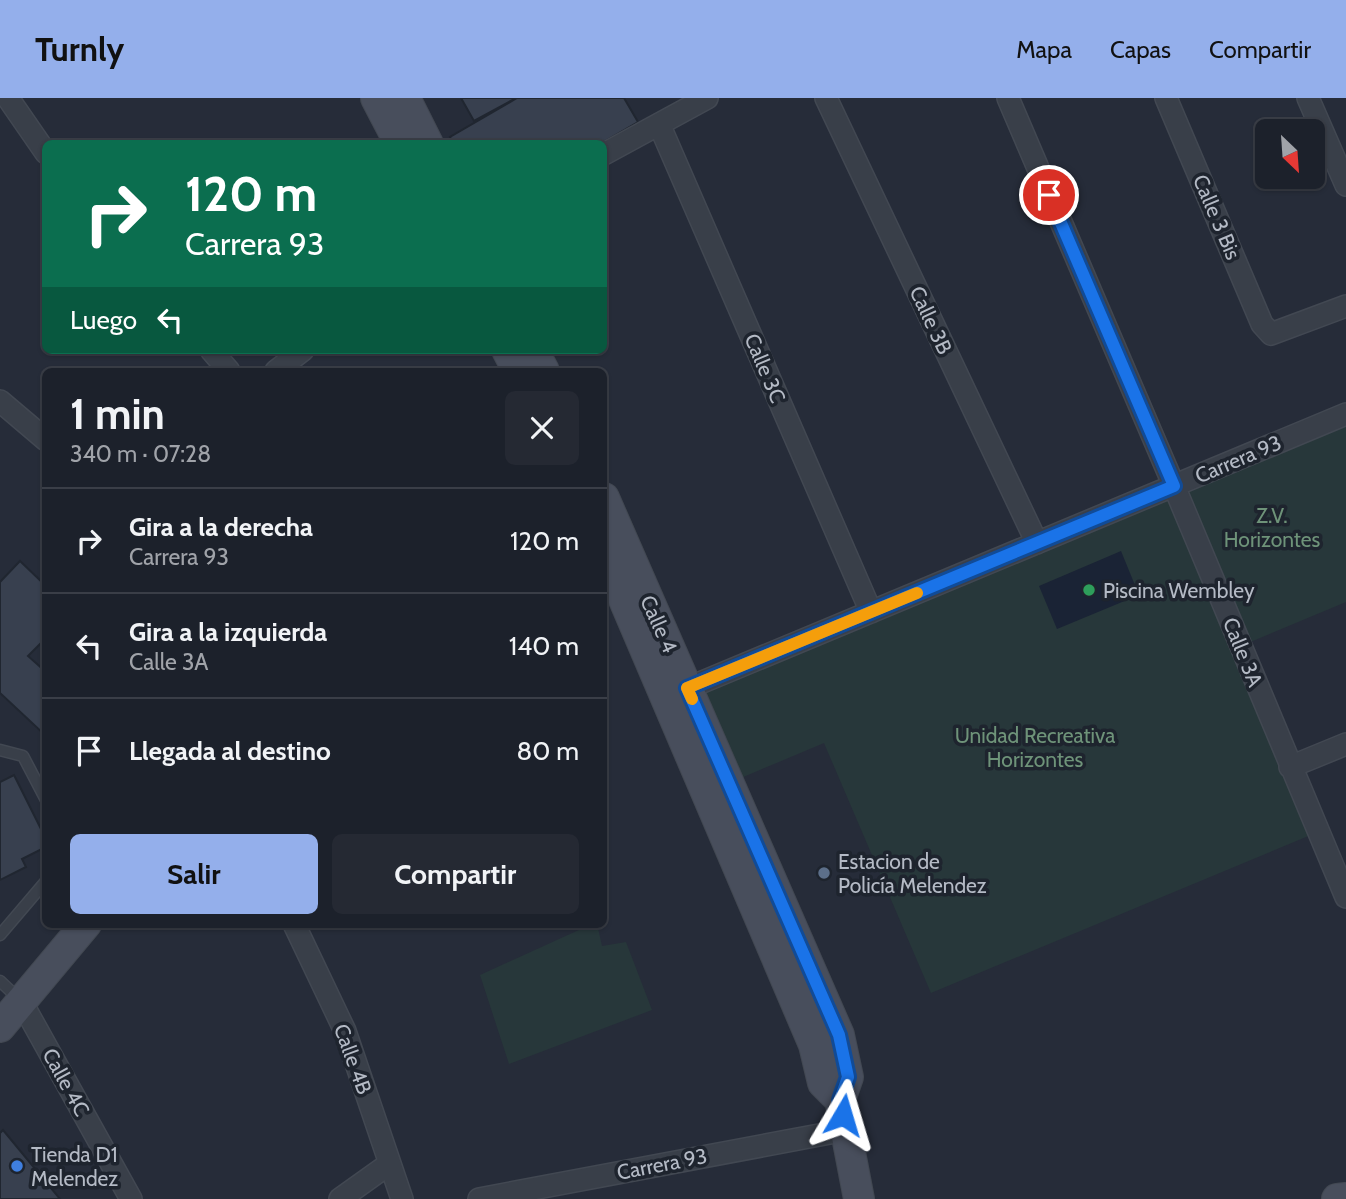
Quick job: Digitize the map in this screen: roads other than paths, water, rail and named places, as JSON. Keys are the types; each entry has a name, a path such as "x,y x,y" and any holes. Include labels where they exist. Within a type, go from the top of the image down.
{"street":[{"path":"8,98 42,147"},
{"path":"376,98 398,140"},
{"path":"405,98 426,140"},
{"path":"607,152 707,98"},
{"name":"Calle 3B","path":"825,98 1037,543"},
{"name":"Calle 3A","path":"1008,98 1346,897"},
{"name":"Calle 3 Bis","path":"1166,98 1262,324 1271,334 1346,306"},
{"path":"1308,98 1343,172"},
{"name":"Calle 3C","path":"659,124 871,612"},
{"path":"214,354 226,368"},
{"path":"280,368 298,354"},
{"path":"0,401 42,437"},
{"name":"Carrera 93","path":"676,693 1346,414"},
{"name":"Calle 4","path":"607,506 676,693 814,1045 823,1083 840,1100 859,1199"},
{"name":"Calle 4","path":"607,560 676,693"},
{"path":"1290,766 1346,744"},
{"path":"0,1027 10,991 81,928"},
{"name":"Calle 4B","path":"296,928 345,1031 402,1199"},
{"name":"Calle 4C","path":"10,991 131,1199"},
{"name":"Carrera 93","path":"479,1199 846,1129"},
{"path":"340,1199 389,1164"},
{"path":"1338,1199 1346,1198"}],"lane":[{"path":"0,750 23,756 42,792"},
{"path":"0,935 42,886"}],"water":[{"name":"Piscina Wembley","path":"1121,551 1139,595 1057,629 1039,586"}],"place":[{"name":"Piscina Wembley","path":"1089,590"},
{"name":"Estacion de Policía Melendez","path":"824,873"},
{"name":"Tienda D1 Melendez","path":"17,1166"}],"park label":[{"name":"Z.V. Horizontes","path":"1272,527"},
{"name":"Unidad Recreativa Horizontes","path":"1035,747"}]}
